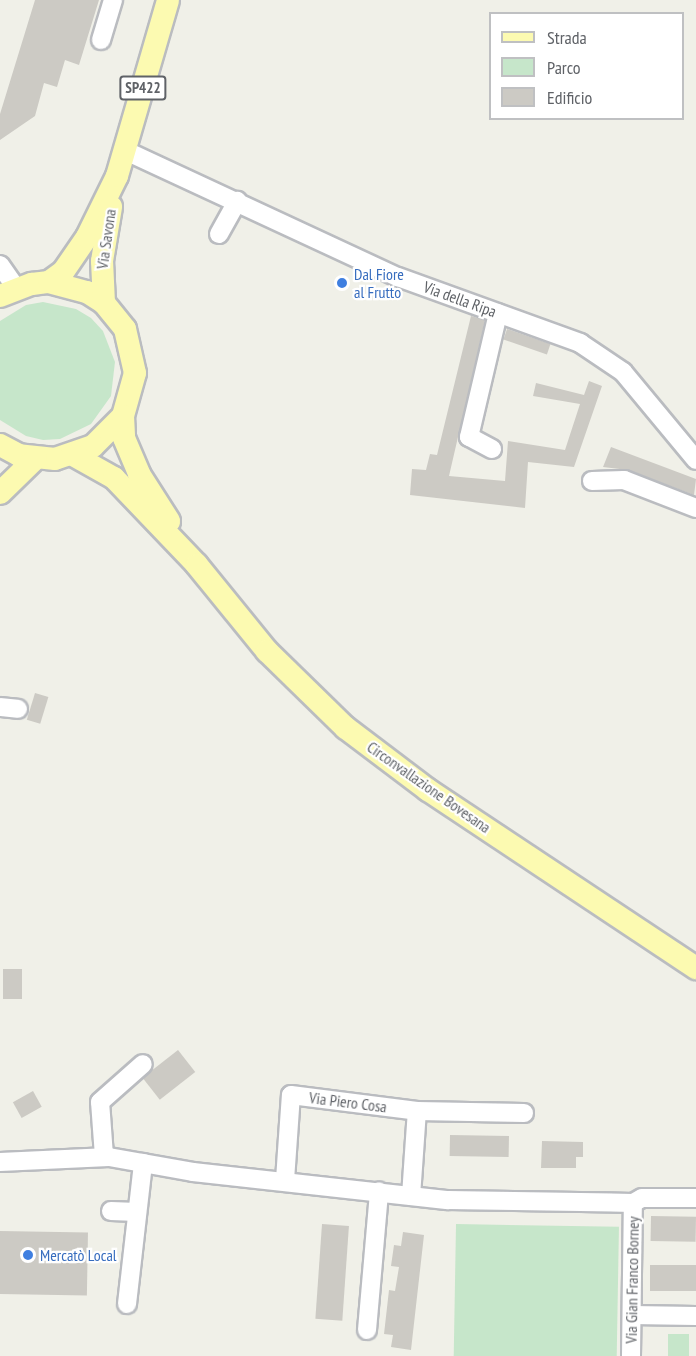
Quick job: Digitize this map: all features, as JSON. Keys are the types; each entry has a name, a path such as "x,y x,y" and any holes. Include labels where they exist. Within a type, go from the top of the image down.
{"main road":[{"name":"Via Savona","path":"49,282 63,272 87,237 117,176 168,0"},
{"name":"Via Savona","path":"104,303 102,261 117,176"},
{"path":"0,445 36,459 73,455 93,447 123,416 135,373 133,350 125,329 104,303 87,292 49,282 8,292"},
{"name":"Circonvallazione Bovesana","path":"123,416 124,438 139,474 197,565"},
{"name":"Circonvallazione Bovesana","path":"73,455 114,478 197,565 267,651 346,728 428,790 696,968"},
{"path":"0,494 36,459"}],"street":[{"path":"101,40 113,0"},
{"name":"Via della Ripa","path":"126,151 398,277 580,343 609,359 696,460"},
{"path":"219,234 237,201"},
{"path":"0,265 8,292"},
{"path":"492,449 470,437 498,313"},
{"path":"592,481 624,480 696,507"},
{"path":"104,1156 100,1102 143,1064"},
{"name":"Via Piero Cosa","path":"285,1180 291,1095 417,1111 524,1113"},
{"path":"0,1161 104,1156 193,1172 285,1180 411,1196 417,1111"},
{"path":"127,1304 143,1163"},
{"path":"367,1330 379,1192"},
{"name":"Via Gian Franco Borney","path":"411,1196 448,1200 633,1203 642,1198 696,1198"},
{"name":"Via Gian Franco Borney","path":"631,1356 633,1203"},
{"path":"111,1211 137,1212"},
{"path":"632,1315 696,1316"}],"green space":[{"path":"43,302 76,309 91,318 103,331 115,362 111,396 91,424 60,439 43,440 26,436 0,420 0,321 26,305"},
{"path":"456,1224 619,1227 617,1356 454,1356"},
{"path":"668,1334 689,1334 689,1356 668,1356"}],"building":[{"path":"35,0 99,0 79,65 65,60 57,87 44,83 35,116 0,140 0,114"},
{"path":"471,316 485,320 449,476 505,481 508,441 565,450 580,404 533,396 536,383 584,395 589,381 602,386 574,467 528,462 525,508 410,495 412,469 426,470 430,454 437,455"},
{"path":"507,329 550,344 547,354 503,339"},
{"path":"611,447 696,479 694,495 628,470 603,467"},
{"path":"35,693 48,697 40,724 27,720"},
{"path":"3,969 22,969 22,999 3,999"},
{"path":"178,1050 195,1072 160,1100 143,1078"},
{"path":"33,1091 42,1107 22,1118 13,1102"},
{"path":"450,1135 509,1136 509,1157 450,1156"},
{"path":"542,1141 583,1142 583,1157 576,1157 576,1168 541,1168"},
{"path":"651,1216 696,1217 696,1242 651,1241"},
{"path":"322,1224 349,1226 342,1321 315,1319"},
{"path":"0,1231 88,1233 87,1296 0,1294"},
{"path":"403,1232 424,1235 411,1350 391,1347 393,1335 384,1334 389,1290 395,1291 399,1267 391,1266 394,1245 401,1246"},
{"path":"650,1265 696,1265 696,1291 650,1291"}],"place":[{"name":"Dal Fiore al Frutto","path":"342,283"},
{"name":"Mercatò Local","path":"28,1255"}]}
